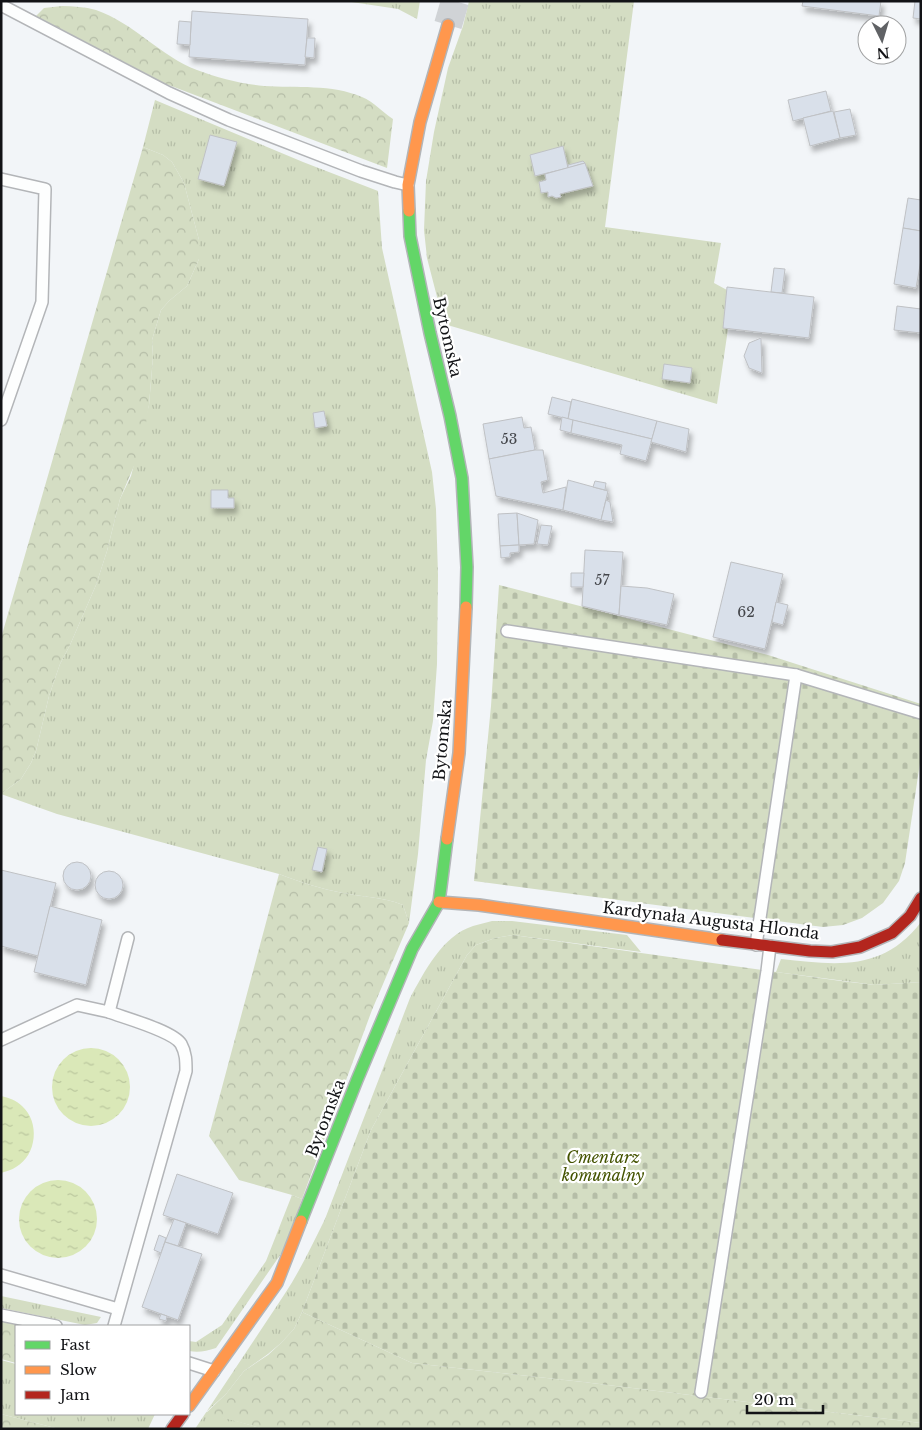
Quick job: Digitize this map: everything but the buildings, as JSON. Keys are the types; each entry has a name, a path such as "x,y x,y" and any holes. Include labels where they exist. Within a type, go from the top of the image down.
{"street":[{"name":"Bytomska","path":"190,1405 277,1284 357,1080 412,949 439,902 458,753 465,648 467,567 462,478 410,236 408,185 420,122 448,25"},
{"name":"Kardynała Augusta Hlonda","path":"439,902 479,905 810,952 832,952 860,947 892,933 910,916 921,898"},
{"path":"172,1429 182,1415"}],"lane":[{"path":"1,5 168,93 229,120 352,168 408,185"},
{"path":"1,179 45,189 42,302 1,420"},
{"path":"507,631 796,675 921,713"},
{"path":"756,945 796,675"},
{"path":"109,1012 128,938"},
{"path":"702,1392 770,946"},
{"path":"1,1040 77,1004 109,1012 166,1033 180,1042 186,1055 186,1071 114,1325"},
{"path":"1,1275 118,1309"},
{"path":"1,1315 51,1325"},
{"path":"190,1363 214,1371"}],"green space":[{"path":"345,1 420,1 417,19 398,9"},
{"path":"469,1 634,1 605,227 721,243 714,283 727,290 723,328 728,329 717,404 444,324 427,258 424,230 426,181 434,132 448,68 463,26"},
{"path":"62,6 92,9 110,16 171,57 213,76 256,85 326,88 350,93 366,99 393,119 387,168 166,84 36,16 44,8"},
{"path":"155,100 378,191 382,248 432,472 436,509 438,575 437,664 433,721 426,760 418,854 409,923 403,905 396,902 319,887 279,874 57,814 1,794 21,779 31,763 36,751 49,696 60,664 96,585 120,499 131,476 149,405 153,357 152,340 161,310 187,286 199,259 199,240 184,183 172,162 163,155 143,147"},
{"path":"143,147 163,155 172,162 184,183 199,240 199,259 187,286 161,310 152,340 153,357 149,405 142,447 120,499 96,585 60,664 49,696 36,751 21,779 1,794 1,638"},
{"path":"499,585 768,655 921,704 921,756 905,863 899,881 883,903 862,918 843,925 823,927 474,881 491,706"},
{"path":"279,874 327,889 396,902 403,905 409,923 372,1010 302,1199 239,1180 209,1136"},
{"path":"492,921 512,921 627,935 641,952 513,935 495,938 476,945 467,955 371,1130 294,1329 268,1354 244,1371 226,1394 207,1411 290,1286 311,1248 325,1219 410,998 428,966 443,946 462,931"},
{"path":"921,922 921,982 875,985 776,972 781,959 839,963 857,962 875,957 891,950"},
{"name":"Cmentarz komunalny","path":"513,935 875,985 921,982 921,1423 412,1363 302,1312 371,1130 467,955 476,945 495,938"},
{"path":"292,1195 302,1199 285,1248 216,1348 196,1352 190,1351 190,1341 196,1342 222,1325 266,1261"},
{"path":"1,1296 101,1317 97,1323 85,1325 1,1308"},
{"path":"302,1312 412,1363 921,1423 921,1429 264,1429 206,1413 226,1394 244,1371 268,1355 281,1343 294,1329"},
{"path":"1,1321 21,1325 15,1325 15,1363 1,1359"},
{"path":"1,1360 15,1364 15,1415 155,1415 148,1429 59,1429 1,1414"},
{"path":"206,1412 264,1429 195,1429"},
{"path":"1,1414 59,1429 1,1429"}],"water":[{"path":"91,1048 106,1051 118,1060 127,1072 130,1087 127,1102 118,1114 106,1123 91,1126 76,1123 64,1114 55,1102 52,1087 55,1072 64,1060 76,1051"},
{"path":"1,1096 17,1102 28,1113 34,1129 34,1138 32,1147 23,1162 1,1173"},
{"path":"58,1180 73,1183 90,1197 94,1204 97,1219 94,1234 80,1251 73,1255 58,1258 43,1255 26,1241 22,1234 19,1219 22,1204 36,1187 43,1183"}],"tunnel":[{"path":"448,25 455,1"}],"traffic: fast":[{"path":"409,211 410,236 462,478 467,567 466,607"},
{"path":"301,1221 412,949 439,902 447,839"}],"traffic: slow":[{"path":"409,211 408,185 420,122 448,25"},
{"path":"447,839 459,753 466,607"},
{"path":"439,902 479,905 722,940"},
{"path":"190,1405 277,1283 301,1221"}],"traffic: jam":[{"path":"722,940 810,951 832,952 860,947 892,933 910,916 921,898"},
{"path":"172,1429 182,1415"}]}
